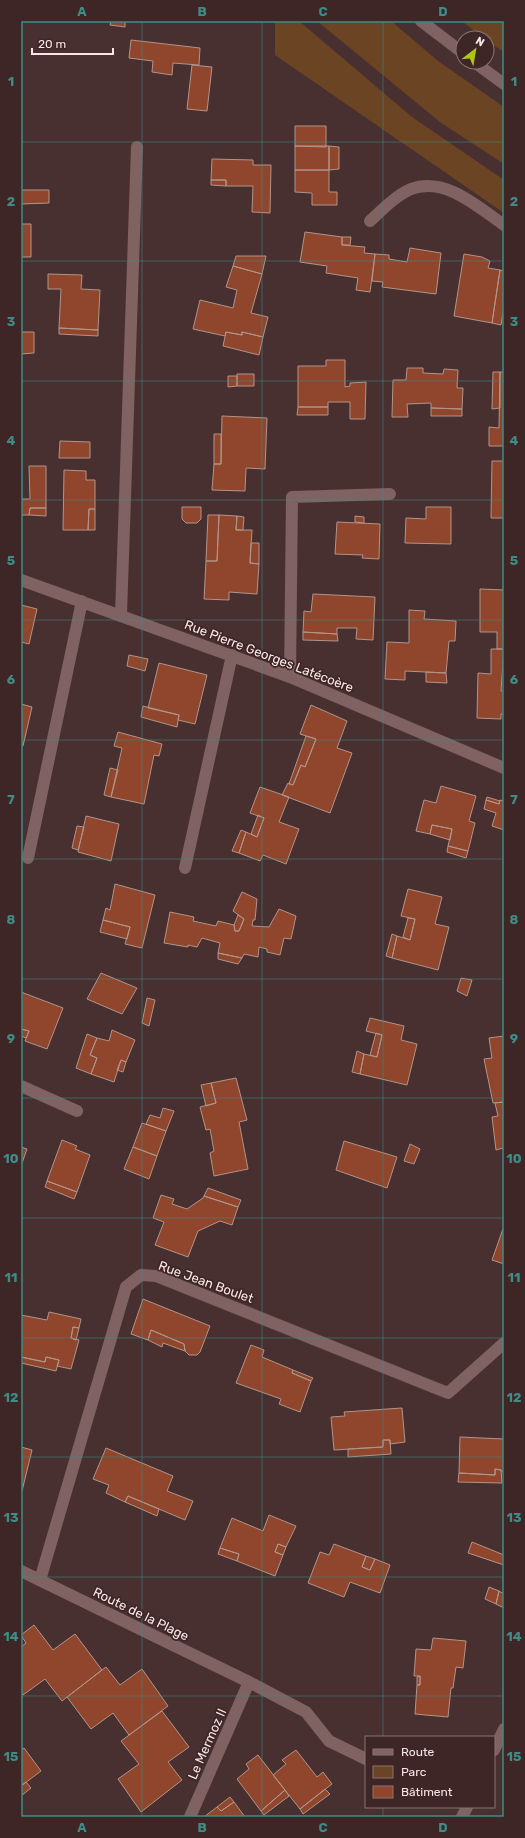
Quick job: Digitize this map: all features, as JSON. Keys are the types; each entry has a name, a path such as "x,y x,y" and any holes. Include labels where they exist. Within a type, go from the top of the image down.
{"street":[{"path":"421,21 455,47"},
{"path":"485,70 504,84"},
{"path":"121,615 137,147"},
{"path":"370,221 398,197 411,190 424,186 439,187 454,192 504,225"},
{"path":"290,677 292,497 390,494"},
{"name":"Rue Pierre Georges Latécoère","path":"21,580 290,677 504,768"},
{"path":"28,858 82,601"},
{"path":"185,868 232,655"},
{"path":"21,1086 77,1111"},
{"name":"Rue Jean Boulet","path":"40,1580 126,1287 141,1276 156,1276 448,1393 504,1343"},
{"name":"Route de la Plage","path":"21,1571 250,1682 306,1712 329,1741 365,1759"},
{"name":"Le Mermoz II","path":"190,1817 250,1682"},
{"path":"495,1748 504,1729"}],"green space":[{"path":"275,21 299,21 412,117 504,180 504,213 275,55"},
{"path":"317,21 391,21 438,61 504,107 504,164 440,122"},
{"path":"462,21 504,21 504,52 495,46 495,30 473,30"}],"building":[{"path":"111,21 125,21 125,27 110,25"},
{"path":"131,40 200,48 199,65 173,63 172,75 152,72 153,61 129,58"},
{"path":"192,65 212,67 207,111 187,109"},
{"path":"295,126 326,126 326,147 295,146"},
{"path":"295,146 329,146 329,170 295,170"},
{"path":"329,146 339,147 339,169 329,170"},
{"path":"212,159 253,160 253,165 271,165 270,213 252,212 253,186 226,186 226,180 211,180"},
{"path":"295,170 329,170 329,192 337,192 337,205 312,205 312,193 295,192"},
{"path":"211,180 226,180 226,186 211,185"},
{"path":"21,190 49,190 49,203 21,204"},
{"path":"21,224 31,224 31,257 21,257"},
{"path":"305,232 342,237 342,245 365,247 364,253 375,254 370,292 356,290 358,278 326,273 327,266 300,262"},
{"path":"342,237 351,237 350,245 342,245"},
{"path":"410,248 441,253 436,294 382,287 383,282 372,281 375,254 389,255 389,259 407,262"},
{"path":"464,254 482,257 490,261 488,268 500,270 492,323 454,316"},
{"path":"236,256 266,256 262,274 233,266"},
{"path":"233,266 262,274 251,313 268,317 263,337 242,332 242,335 226,332 225,336 193,329 200,300 233,308 237,290 226,287"},
{"path":"500,270 504,271 504,306 501,325 492,323"},
{"path":"48,274 82,275 81,289 100,290 98,330 59,328 61,289 48,289"},
{"path":"59,328 98,330 98,336 59,334"},
{"path":"21,332 34,332 34,353 21,354"},
{"path":"226,332 242,335 242,332 263,337 259,355 223,346"},
{"path":"326,360 345,360 345,387 350,386 350,383 366,382 365,419 350,419 350,402 328,402 328,407 298,407 298,366 326,366"},
{"path":"407,368 423,368 423,373 443,374 444,369 458,370 457,388 463,388 462,409 431,408 431,403 407,404 408,417 392,417 393,380 406,380"},
{"path":"493,372 500,372 500,408 492,409"},
{"path":"500,372 504,372 504,446 489,446 489,427 499,428"},
{"path":"237,374 254,374 254,386 237,386"},
{"path":"228,376 237,376 237,386 228,387"},
{"path":"298,407 328,407 328,415 297,415"},
{"path":"431,408 462,409 462,416 431,416"},
{"path":"222,416 267,418 265,469 246,468 245,491 212,490 214,464 221,464"},
{"path":"214,434 221,434 221,464 214,464"},
{"path":"60,441 90,442 90,458 59,458"},
{"path":"492,461 504,461 504,518 491,518"},
{"path":"29,466 46,466 46,508 30,508 29,515 21,515 21,499 30,499"},
{"path":"64,470 86,471 86,480 95,480 95,509 89,509 88,530 63,530"},
{"path":"182,507 201,507 201,519 197,523 186,523 182,519"},
{"path":"426,507 451,507 451,544 405,543 406,518 426,519"},
{"path":"30,508 46,508 46,516 29,515"},
{"path":"89,509 95,509 95,530 88,530"},
{"path":"208,515 219,515 217,561 206,561"},
{"path":"219,515 237,516 236,530 252,530 250,563 259,564 257,594 229,592 229,600 204,599 206,561 217,561"},
{"path":"237,516 244,517 243,530 236,530"},
{"path":"355,516 364,517 364,523 355,522"},
{"path":"337,522 380,524 379,559 362,558 363,555 335,554"},
{"path":"251,543 259,543 259,564 250,563"},
{"path":"480,589 504,590 504,649 497,649 497,632 480,632"},
{"path":"313,594 375,597 373,640 356,639 357,628 337,628 337,634 303,632 304,611 311,612"},
{"path":"21,605 37,609 29,644 21,642"},
{"path":"409,610 425,611 424,619 456,621 455,641 449,641 446,673 405,671 405,680 385,679 387,642 409,643"},
{"path":"303,632 337,634 338,641 303,640"},
{"path":"491,649 504,649 501,691 504,691 504,714 501,714 501,719 477,718 478,673 491,674"},
{"path":"129,655 148,659 145,671 127,666"},
{"path":"159,663 207,675 195,724 178,720 179,715 148,708"},
{"path":"426,672 446,673 447,683 426,682"},
{"path":"21,704 32,707 23,746 21,746"},
{"path":"311,705 347,721 337,748 352,753 330,813 282,795 288,783 293,785 301,765 305,767 316,739 300,734"},
{"path":"143,706 179,715 177,727 141,717"},
{"path":"118,732 162,744 159,756 154,755 144,804 111,797 122,748 114,746"},
{"path":"306,736 316,739 305,767 301,765 293,785 289,784"},
{"path":"110,768 118,770 111,797 104,795"},
{"path":"441,786 476,796 469,821 475,823 468,851 448,846 452,829 432,825 430,834 416,831 424,800 436,803"},
{"path":"260,787 289,797 279,822 299,829 286,864 263,855 260,861 239,853 246,832 257,837 264,818 250,813"},
{"path":"487,797 500,801 499,804 486,800"},
{"path":"486,800 499,804 500,800 504,801 504,830 492,826 496,813 484,809"},
{"path":"258,815 264,818 257,837 251,834"},
{"path":"86,816 119,824 111,861 78,852"},
{"path":"432,825 452,829 450,840 430,834"},
{"path":"77,826 84,827 78,850 72,848"},
{"path":"241,830 246,832 239,853 232,851"},
{"path":"448,846 468,851 466,858 447,852"},
{"path":"115,884 155,895 142,948 125,944 130,927 103,920 106,908 110,910"},
{"path":"408,889 442,897 435,924 449,927 438,970 392,958 397,936 410,940 415,919 401,916"},
{"path":"242,892 257,899 255,920 253,920 252,926 269,927 279,909 296,916 291,939 284,938 280,955 267,952 267,949 259,947 258,957 244,954 242,958 218,953 220,943 202,938 197,947 164,943 170,912 194,917 193,921 216,926 218,921 234,925 235,931 239,931 244,919 233,911"},
{"path":"238,915 244,919 239,931 235,931 234,925"},
{"path":"408,918 415,919 410,940 403,937"},
{"path":"103,920 130,927 127,939 100,932"},
{"path":"392,934 397,936 392,958 386,956"},
{"path":"218,953 242,958 238,964 218,959"},
{"path":"101,973 137,988 122,1014 87,999"},
{"path":"461,978 472,980 467,996 457,991"},
{"path":"21,992 63,1008 47,1049 25,1041 29,1031 21,1029"},
{"path":"147,998 155,1000 149,1026 142,1023"},
{"path":"370,1018 404,1026 401,1040 417,1044 407,1085 360,1074 364,1054 377,1057 382,1035 366,1031"},
{"path":"21,1029 29,1031 26,1038 21,1036"},
{"path":"112,1030 135,1040 126,1062 121,1060 114,1082 91,1074 97,1058 90,1055 97,1038 109,1041"},
{"path":"376,1033 382,1035 377,1057 370,1055"},
{"path":"87,1034 97,1038 90,1055 97,1058 91,1074 76,1068"},
{"path":"504,1036 504,1102 493,1103 484,1059 492,1058 489,1038"},
{"path":"357,1051 364,1054 360,1074 352,1072"},
{"path":"121,1060 126,1062 123,1072 117,1070"},
{"path":"236,1078 247,1120 239,1122 248,1169 214,1176 210,1153 214,1151 210,1129 206,1130 200,1107 216,1103 211,1083"},
{"path":"211,1083 216,1103 206,1106 201,1085"},
{"path":"504,1102 504,1153 503,1148 496,1150 492,1117 498,1116 495,1103"},
{"path":"163,1108 174,1111 166,1131 146,1124 150,1115 160,1118"},
{"path":"142,1123 166,1131 157,1156 133,1147"},
{"path":"62,1140 77,1146 75,1149 90,1155 77,1192 47,1181"},
{"path":"344,1141 397,1157 387,1188 336,1170"},
{"path":"410,1144 420,1149 414,1164 404,1161"},
{"path":"21,1147 27,1149 21,1166"},
{"path":"133,1147 157,1156 149,1179 124,1169"},
{"path":"47,1181 77,1192 74,1199 45,1187"},
{"path":"208,1188 241,1200 238,1207 204,1196"},
{"path":"161,1195 174,1199 172,1204 187,1209 204,1196 238,1207 232,1225 220,1221 198,1231 188,1257 155,1245 164,1222 153,1218"},
{"path":"504,1226 504,1264 492,1260"},
{"path":"143,1299 210,1326 200,1352 197,1355 189,1355 185,1351 184,1344 151,1330 148,1340 131,1334"},
{"path":"49,1312 81,1319 79,1328 73,1327 71,1338 79,1340 71,1369 57,1366 59,1360 46,1357 45,1362 21,1357 21,1315 47,1320"},
{"path":"73,1327 79,1328 76,1340 71,1338"},
{"path":"151,1330 184,1344 185,1351 163,1343 162,1347 148,1340"},
{"path":"251,1345 264,1350 262,1357 293,1370 292,1373 311,1381 300,1412 279,1404 281,1399 236,1383"},
{"path":"21,1357 45,1362 46,1357 59,1360 56,1371 21,1363"},
{"path":"293,1370 313,1378 311,1381 292,1373"},
{"path":"402,1408 405,1442 390,1444 390,1440 383,1440 383,1447 334,1450 331,1417 345,1416 344,1412"},
{"path":"460,1437 504,1439 504,1472 495,1469 495,1475 459,1473"},
{"path":"383,1440 390,1440 391,1454 348,1457 348,1449 383,1447"},
{"path":"21,1447 32,1450 22,1491 21,1491"},
{"path":"106,1448 173,1476 167,1491 193,1501 185,1520 128,1496 125,1502 106,1493 109,1485 93,1479"},
{"path":"495,1469 501,1470 502,1483 458,1482 459,1473 495,1475"},
{"path":"128,1496 159,1509 157,1516 125,1502"},
{"path":"269,1515 296,1526 286,1547 278,1544 275,1552 283,1555 275,1576 237,1561 239,1554 220,1548 232,1518 263,1531"},
{"path":"472,1542 504,1555 504,1565 468,1553"},
{"path":"278,1544 286,1547 283,1555 275,1552"},
{"path":"334,1544 366,1556 362,1567 370,1570 375,1559 390,1565 380,1593 350,1582 344,1597 308,1583 320,1552 329,1555"},
{"path":"220,1548 239,1554 237,1561 218,1554"},
{"path":"366,1556 375,1559 370,1570 362,1567"},
{"path":"489,1587 499,1591 496,1604 485,1599"},
{"path":"499,1591 504,1594 504,1608 496,1604"},
{"path":"34,1625 53,1650 75,1634 102,1670 62,1701 45,1679 23,1695 21,1691 21,1647 26,1643 21,1635"},
{"path":"433,1638 466,1641 463,1668 456,1667 453,1688 451,1688 448,1717 415,1714 417,1685 420,1685 420,1676 414,1676 416,1649 431,1650"},
{"path":"106,1667 120,1685 142,1669 168,1706 129,1735 113,1713 91,1729 67,1697"},
{"path":"420,1676 420,1685 417,1685 417,1677"},
{"path":"162,1711 189,1747 168,1762 182,1780 141,1812 118,1779 139,1764 121,1741"},
{"path":"24,1748 41,1771 21,1786 21,1750"},
{"path":"296,1750 317,1777 323,1772 332,1784 300,1809 273,1775 286,1764 282,1760"},
{"path":"258,1755 285,1790 261,1811 237,1779 249,1769 246,1764"},
{"path":"26,1782 31,1788 21,1796 21,1786"},
{"path":"325,1789 330,1794 303,1814 300,1809"},
{"path":"285,1790 289,1796 264,1815 261,1811"},
{"path":"230,1797 234,1802 221,1811 217,1807"},
{"path":"234,1802 245,1817 204,1817 217,1807 221,1811"}]}
